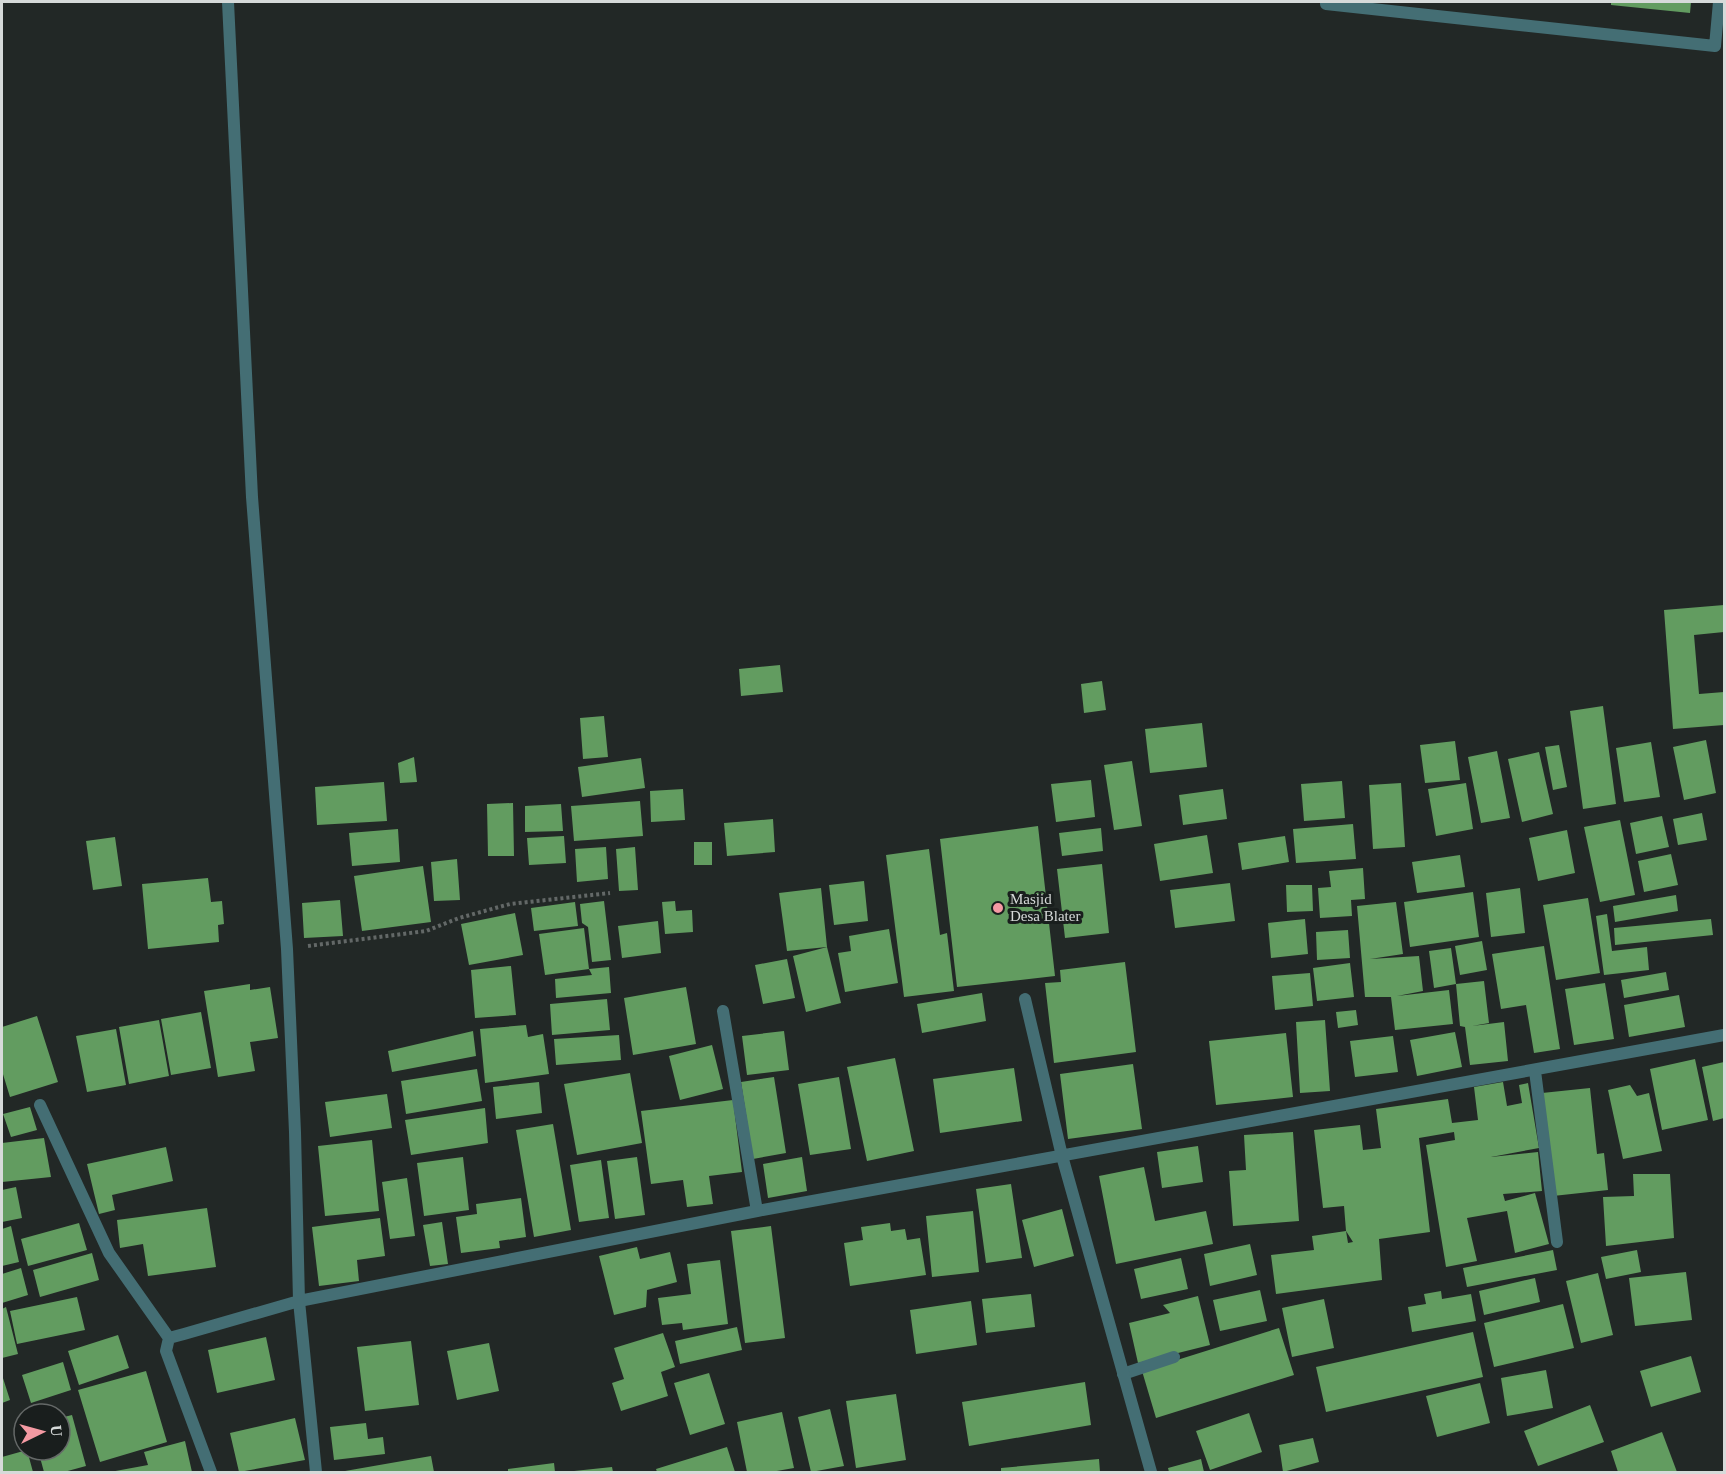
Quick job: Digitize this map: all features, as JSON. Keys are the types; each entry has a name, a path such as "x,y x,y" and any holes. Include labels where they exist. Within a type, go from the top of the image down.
{"street":[{"path":"228,2 252,497 287,949 296,1132 299,1301 316,1473"},
{"path":"1326,2 1326,4 1715,46 1719,2"},
{"path":"1025,999 1062,1156 1151,1473"},
{"path":"723,1011 757,1211"},
{"path":"168,1338 299,1301 757,1211 1725,1035"},
{"path":"1535,1071 1557,1242"},
{"path":"40,1105 109,1253 168,1338 166,1352 170,1368 181,1391 210,1473"},
{"path":"1124,1374 1174,1357"}],"path":[{"path":"287,949 426,931 459,918 510,904 610,893"}],"building":[{"path":"1611,2 1691,2 1690,13 1611,5"},
{"path":"1724,605 1724,632 1694,635 1699,694 1724,692 1724,725 1673,729 1664,610"},
{"path":"780,665 783,692 741,696 739,669"},
{"path":"1102,681 1106,710 1084,713 1081,684"},
{"path":"1603,706 1616,804 1583,809 1570,711"},
{"path":"604,716 608,757 583,759 580,718"},
{"path":"1202,723 1207,767 1150,773 1145,729"},
{"path":"1706,740 1716,793 1684,800 1673,747"},
{"path":"1455,741 1460,780 1425,783 1420,745"},
{"path":"1651,742 1660,797 1624,802 1616,748"},
{"path":"1559,745 1567,787 1553,790 1545,747"},
{"path":"1497,751 1510,818 1481,823 1468,757"},
{"path":"1539,752 1553,814 1522,822 1508,759"},
{"path":"414,757 417,782 400,783 398,763"},
{"path":"641,758 645,788 582,797 578,767"},
{"path":"1132,761 1142,826 1114,830 1104,765"},
{"path":"1091,780 1095,817 1056,822 1051,784"},
{"path":"1342,781 1345,818 1304,821 1301,784"},
{"path":"384,782 387,821 317,825 315,787"},
{"path":"1401,783 1405,847 1373,849 1369,785"},
{"path":"1466,783 1473,829 1436,836 1428,789"},
{"path":"683,789 685,820 651,822 650,791"},
{"path":"1223,789 1227,819 1183,825 1179,795"},
{"path":"640,801 643,836 574,841 571,806"},
{"path":"513,803 514,856 488,856 487,804"},
{"path":"561,804 563,831 525,832 525,806"},
{"path":"1702,813 1707,840 1678,845 1673,819"},
{"path":"1662,816 1669,847 1636,854 1630,823"},
{"path":"773,819 775,852 727,856 724,823"},
{"path":"1620,820 1635,895 1600,902 1584,827"},
{"path":"1353,824 1356,859 1296,863 1293,829"},
{"name":"Masjid Desa Blater","path":"1038,826 1055,976 957,987 940,839"},
{"path":"1101,828 1103,851 1062,856 1059,833"},
{"path":"398,829 400,862 352,866 349,833"},
{"path":"1567,830 1575,873 1538,881 1529,838"},
{"path":"1207,835 1213,873 1160,881 1154,844"},
{"path":"564,836 566,863 529,865 527,838"},
{"path":"1285,836 1289,862 1242,870 1238,843"},
{"path":"115,837 122,886 93,890 86,841"},
{"path":"694,842 712,842 712,865 694,865"},
{"path":"606,847 608,879 577,882 575,849"},
{"path":"635,847 638,890 619,891 616,849"},
{"path":"929,849 940,935 947,933 954,991 904,997 886,855"},
{"path":"1671,854 1678,885 1644,892 1638,861"},
{"path":"1460,855 1465,887 1417,893 1412,862"},
{"path":"457,859 460,900 434,901 431,862"},
{"path":"1102,864 1109,933 1065,938 1057,869"},
{"path":"423,866 431,922 362,931 354,876"},
{"path":"1363,868 1365,899 1351,900 1352,916 1320,918 1318,888 1331,887 1329,871"},
{"path":"208,878 211,902 222,901 224,924 218,925 219,942 148,949 142,884"},
{"path":"864,881 868,921 834,925 829,885"},
{"path":"1230,883 1235,921 1175,928 1170,890"},
{"path":"1286,885 1312,885 1313,911 1287,912"},
{"path":"821,888 827,947 787,951 779,893"},
{"path":"1520,888 1525,933 1491,937 1486,893"},
{"path":"1473,892 1479,937 1410,947 1404,902"},
{"path":"1676,895 1678,911 1615,922 1613,906"},
{"path":"1588,898 1600,973 1556,980 1543,905"},
{"path":"340,900 343,936 304,938 302,903"},
{"path":"604,901 611,960 592,962 588,927 582,923 580,904"},
{"path":"675,901 676,911 692,910 693,932 665,934 662,902"},
{"path":"575,902 578,926 534,931 531,908"},
{"path":"1396,902 1403,954 1370,959 1419,956 1423,991 1397,996 1449,990 1453,1024 1395,1030 1391,997 1365,997 1357,906"},
{"path":"515,913 523,955 469,965 461,924"},
{"path":"1607,914 1612,951 1647,947 1649,970 1604,975 1596,916"},
{"path":"1305,919 1308,954 1271,958 1268,923"},
{"path":"1711,919 1713,935 1615,945 1614,928"},
{"path":"658,921 661,953 622,958 618,926"},
{"path":"584,928 589,969 545,975 539,934"},
{"path":"889,929 898,983 845,992 838,953 851,951 849,936"},
{"path":"1348,930 1350,958 1317,960 1316,932"},
{"path":"1482,941 1487,970 1460,975 1455,946"},
{"path":"1544,946 1560,1049 1534,1053 1526,1005 1501,1009 1492,954"},
{"path":"827,947 841,1003 806,1012 793,956"},
{"path":"1451,948 1456,984 1434,988 1429,951"},
{"path":"787,959 795,998 763,1004 755,965"},
{"path":"1125,962 1136,1052 1054,1063 1045,983 1061,982 1060,970"},
{"path":"1350,963 1354,997 1317,1001 1313,968"},
{"path":"511,966 516,1015 475,1018 471,970"},
{"path":"609,967 611,993 556,998 555,979 592,975 589,969"},
{"path":"1666,972 1669,990 1624,998 1621,980"},
{"path":"1310,973 1313,1006 1275,1010 1272,976"},
{"path":"1484,981 1489,1023 1472,1026 1504,1022 1508,1061 1470,1065 1465,1027 1460,1026 1456,984"},
{"path":"1605,983 1614,1039 1574,1045 1565,989"},
{"path":"250,984 250,990 270,987 278,1038 250,1042 255,1071 218,1077 204,991"},
{"path":"686,987 696,1044 633,1055 624,998"},
{"path":"982,993 986,1021 922,1033 917,1004"},
{"path":"1679,995 1685,1027 1629,1037 1624,1005"},
{"path":"607,999 610,1030 552,1035 550,1004"},
{"path":"1356,1010 1358,1025 1338,1028 1336,1012"},
{"path":"201,1012 211,1068 171,1075 161,1019"},
{"path":"37,1016 58,1082 10,1097 2,1071 2,1027"},
{"path":"159,1020 169,1076 129,1084 119,1027"},
{"path":"1325,1020 1330,1091 1300,1093 1296,1022"},
{"path":"526,1025 528,1037 543,1034 549,1074 485,1083 480,1029"},
{"path":"116,1029 126,1085 87,1092 76,1036"},
{"path":"473,1031 476,1056 392,1072 388,1051"},
{"path":"784,1031 789,1070 747,1075 742,1036"},
{"path":"1455,1032 1462,1067 1417,1076 1410,1040"},
{"path":"1286,1033 1293,1097 1216,1105 1209,1041"},
{"path":"619,1035 621,1060 556,1065 554,1039"},
{"path":"1393,1036 1398,1072 1355,1077 1350,1041"},
{"path":"712,1045 723,1089 680,1100 669,1056"},
{"path":"895,1058 914,1151 867,1161 847,1067"},
{"path":"1695,1059 1708,1120 1662,1130 1650,1069"},
{"path":"1724,1062 1724,1118 1713,1121 1702,1067"},
{"path":"1133,1064 1142,1129 1068,1139 1060,1074"},
{"path":"1014,1068 1022,1121 940,1133 933,1079"},
{"path":"477,1069 482,1101 406,1114 401,1081"},
{"path":"630,1073 642,1143 577,1155 564,1084"},
{"path":"774,1077 786,1153 753,1159 741,1082"},
{"path":"839,1077 851,1149 810,1155 798,1084"},
{"path":"539,1082 542,1113 496,1119 493,1087"},
{"path":"1503,1082 1507,1106 1522,1103 1519,1085 1528,1083 1539,1148 1491,1157 1538,1152 1542,1191 1503,1194 1505,1201 1535,1193 1549,1244 1515,1253 1507,1211 1467,1218 1477,1261 1446,1267 1426,1145 1455,1140 1454,1132 1419,1138 1430,1232 1379,1239 1382,1280 1276,1294 1271,1255 1314,1250 1312,1236 1346,1231 1344,1206 1323,1208 1314,1130 1360,1125 1363,1150 1381,1148 1376,1109 1448,1099 1452,1123 1478,1120 1474,1087","holes":["1346,1231 1353,1242 1348,1243"]},
{"path":"1630,1085 1637,1096 1649,1093 1662,1151 1623,1159 1608,1090"},
{"path":"1590,1088 1597,1154 1604,1153 1608,1190 1553,1196 1542,1093"},
{"path":"387,1094 392,1128 330,1137 325,1102"},
{"path":"733,1100 742,1172 709,1176 713,1204 687,1207 683,1180 651,1184 641,1111"},
{"path":"30,1107 37,1130 11,1137 3,1114"},
{"path":"485,1108 488,1143 411,1155 405,1120"},
{"path":"553,1124 571,1230 534,1237 516,1130"},
{"path":"1293,1132 1299,1221 1233,1226 1229,1171 1246,1170 1244,1135"},
{"path":"44,1138 51,1177 2,1182 2,1143"},
{"path":"372,1140 379,1211 325,1216 318,1146"},
{"path":"1198,1146 1203,1182 1162,1188 1157,1152"},
{"path":"166,1147 173,1181 112,1195 115,1210 99,1214 87,1164"},
{"path":"463,1157 469,1210 424,1216 417,1163"},
{"path":"637,1157 645,1215 615,1219 607,1161"},
{"path":"802,1157 807,1191 768,1198 763,1164"},
{"path":"601,1160 609,1218 579,1222 570,1165"},
{"path":"1144,1167 1155,1221 1206,1211 1213,1244 1116,1264 1099,1176"},
{"path":"1633,1174 1670,1174 1674,1238 1606,1246 1603,1197 1634,1196"},
{"path":"407,1178 415,1236 390,1239 382,1182"},
{"path":"1011,1184 1022,1258 986,1263 976,1189"},
{"path":"16,1187 22,1218 2,1222 2,1190"},
{"path":"521,1198 526,1237 499,1241 500,1248 461,1253 456,1217 477,1214 476,1204"},
{"path":"207,1208 216,1267 148,1276 143,1244 120,1248 117,1220"},
{"path":"1062,1209 1074,1256 1034,1267 1022,1220"},
{"path":"973,1211 979,1272 932,1277 926,1216"},
{"path":"380,1218 385,1256 357,1260 359,1281 319,1286 312,1227"},
{"path":"442,1222 448,1264 430,1266 423,1225"},
{"path":"79,1223 87,1250 28,1266 21,1239"},
{"path":"890,1223 891,1231 905,1229 907,1240 920,1238 926,1275 850,1286 844,1243 863,1240 861,1227"},
{"path":"11,1226 19,1262 2,1266 2,1229"},
{"path":"771,1226 785,1338 745,1343 731,1231"},
{"path":"1250,1244 1257,1275 1210,1286 1204,1254"},
{"path":"637,1247 640,1259 670,1252 677,1282 647,1290 646,1307 614,1315 599,1256"},
{"path":"1553,1250 1557,1270 1467,1287 1463,1268"},
{"path":"1637,1250 1641,1272 1606,1279 1601,1257"},
{"path":"92,1253 99,1280 40,1297 33,1270"},
{"path":"1181,1258 1188,1289 1141,1299 1134,1269"},
{"path":"720,1260 728,1324 683,1330 682,1323 662,1325 658,1298 691,1294 687,1264"},
{"path":"21,1268 28,1295 2,1303 2,1274"},
{"path":"1686,1272 1692,1320 1635,1326 1629,1278"},
{"path":"1598,1273 1613,1335 1581,1343 1566,1281"},
{"path":"1535,1278 1540,1302 1484,1315 1479,1291"},
{"path":"1260,1290 1267,1321 1220,1331 1213,1300"},
{"path":"1441,1291 1442,1299 1471,1294 1476,1321 1412,1332 1408,1307 1426,1304 1424,1294"},
{"path":"1031,1294 1035,1327 986,1333 982,1299"},
{"path":"1198,1296 1210,1345 1138,1363 1129,1323 1170,1313 1163,1305"},
{"path":"77,1297 85,1330 17,1344 10,1311"},
{"path":"1324,1299 1334,1348 1292,1357 1282,1308"},
{"path":"971,1301 977,1345 916,1354 910,1310"},
{"path":"1563,1304 1574,1348 1494,1367 1484,1323"},
{"path":"6,1307 18,1354 2,1358 2,1309"},
{"path":"737,1327 742,1350 680,1364 675,1341"},
{"path":"1279,1328 1294,1375 1156,1418 1142,1371"},
{"path":"1473,1332 1483,1377 1326,1412 1316,1367"},
{"path":"663,1333 675,1367 661,1372 668,1396 621,1411 612,1383 624,1379 614,1348"},
{"path":"118,1335 129,1368 79,1385 68,1351"},
{"path":"266,1337 275,1380 217,1393 208,1350"},
{"path":"411,1341 419,1405 365,1411 357,1347"},
{"path":"489,1343 499,1391 457,1400 447,1351"},
{"path":"1691,1356 1701,1392 1651,1407 1640,1371"},
{"path":"63,1362 71,1390 31,1402 22,1375"},
{"path":"1546,1370 1553,1408 1507,1416 1501,1378"},
{"path":"146,1371 167,1442 100,1462 78,1390"},
{"path":"709,1373 725,1424 690,1435 674,1383"},
{"path":"2,1375 10,1400 2,1403"},
{"path":"1085,1382 1091,1425 969,1446 962,1402"},
{"path":"1480,1383 1490,1423 1437,1437 1426,1396"},
{"path":"896,1394 906,1460 856,1468 846,1401"},
{"path":"1590,1405 1604,1442 1538,1466 1524,1431"},
{"path":"830,1409 844,1466 811,1472 798,1417"},
{"path":"782,1412 794,1468 771,1472 747,1472 737,1422"},
{"path":"1249,1413 1262,1452 1210,1470 1196,1431"},
{"path":"72,1415 86,1466 64,1472 44,1472 41,1462 72,1462"},
{"path":"295,1418 305,1460 239,1472 230,1433"},
{"path":"366,1423 368,1439 383,1437 385,1454 334,1460 330,1427"},
{"path":"1662,1432 1677,1472 1618,1472 1611,1451"},
{"path":"1313,1438 1319,1462 1283,1472 1279,1445"},
{"path":"185,1441 192,1472 110,1472 148,1465 144,1452"},
{"path":"727,1447 735,1472 657,1472 656,1469"},
{"path":"12,1454 12,1462 30,1462 33,1472 2,1472 2,1457"},
{"path":"431,1456 434,1472 345,1472 345,1471"},
{"path":"1099,1459 1100,1472 1001,1472 1001,1468"},
{"path":"1201,1459 1204,1472 1169,1472 1168,1468"},
{"path":"554,1463 555,1472 508,1472 508,1469"},
{"path":"612,1467 613,1472 574,1472 574,1471"}],"place":[{"name":"Masjid Desa Blater","path":"998,908"}]}
